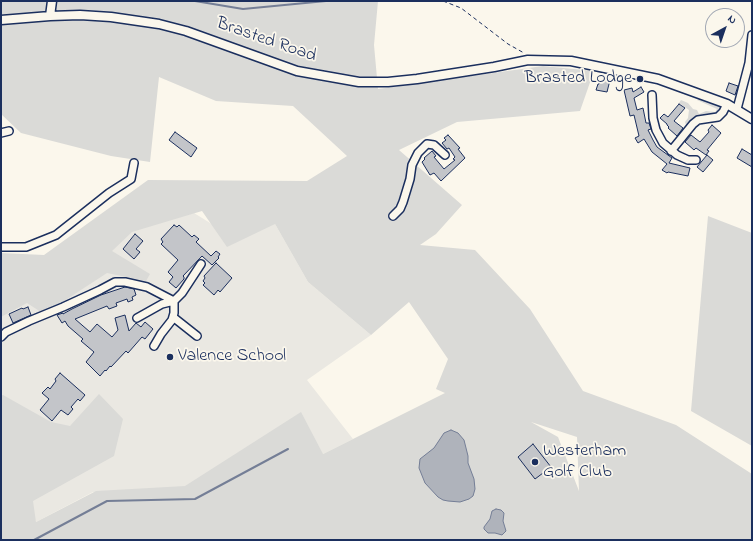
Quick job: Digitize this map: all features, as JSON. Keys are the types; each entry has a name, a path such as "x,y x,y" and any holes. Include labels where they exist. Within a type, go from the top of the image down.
{"main road":[{"path":"50,16 52,1"},
{"name":"Brasted Road","path":"1,20 73,15 105,17 159,24 186,30 297,71 359,82 388,82 417,79 528,60 571,61 645,76 727,104 752,119"}],"street":[{"path":"737,109 749,63 752,35"},
{"path":"652,95 653,118 656,130 663,142 677,155 688,160 696,160"},
{"path":"671,150 693,124 698,120 718,117 723,112 727,104"},
{"path":"1,132 10,131"},
{"path":"393,216 400,209 403,202 410,179 412,165 418,153 427,144 434,145 445,155"},
{"path":"1,247 26,247 56,235 131,179 134,163"},
{"path":"137,318 162,304 174,301 182,294 200,264"},
{"path":"1,337 6,332 115,282 126,282 147,287 174,301"},
{"path":"154,346 172,320 174,313 174,301"},
{"path":"173,317 197,336"}],"path":[{"path":"443,1 467,12 508,44 527,55 528,60"}],"shaded area":[{"path":"1,1 378,1 374,45 378,89 543,66 594,71 580,111 457,122 399,150 462,205 436,234 420,245 475,250 530,309 583,391 676,425 752,474 752,540 1,540 1,396 3,395 51,422 70,426 99,394 123,419 114,456 33,501 36,522 96,491 185,486 301,412 323,454 445,393 436,389 448,359 409,302 371,335 308,282 275,224 227,247 202,211 132,232 112,251 150,274 146,281 107,273 44,314 27,303 1,317 1,253 44,255 148,180 307,181 347,156 293,106 216,101 159,77 150,162 111,156 21,133 1,114","holes":["531,422 577,437 579,491 558,437"]},
{"path":"700,98 718,104 720,107 719,113 688,126 685,122 688,118 689,110 679,103 681,100 688,103 693,109 697,110 699,114 706,111 715,112 717,109 697,100"},
{"name":"Valence School","path":"194,213 215,226 275,224 308,282 371,335 307,380 353,439 257,487 93,492 36,522 1,421 1,315 130,229"},
{"path":"708,216 752,233 752,446 691,411"},
{"path":"451,430 458,433 464,440 468,463 474,479 475,489 473,496 460,502 443,500 438,497 425,483 419,468 420,459 434,448 444,433"},
{"path":"496,509 501,510 504,513 503,521 506,531 502,535 488,533 484,529 490,519 492,511"}],"building":[{"path":"604,79 610,80 607,92 596,90 600,81 604,82"},
{"path":"729,83 738,86 735,95 726,91"},
{"path":"641,87 644,92 634,98 637,110 643,108 646,123 649,123 651,129 648,130 657,147 672,158 669,163 690,168 688,176 667,173 662,170 667,164 652,152 644,139 638,143 635,138 639,136 634,115 630,116 624,90 632,88 633,92"},
{"path":"679,104 685,108 674,121 683,128 677,136 660,118 664,114 668,117"},
{"path":"712,125 721,133 707,150 709,151 706,155 696,148 694,150 685,142 691,135 700,142 709,132 708,130"},
{"path":"175,132 197,148 191,157 169,140"},
{"path":"448,135 460,148 458,149 465,158 441,181 434,173 430,175 422,162 425,159 424,158 432,151 436,156 434,157 444,169 455,160 453,159 455,157 449,148 447,149 442,143 446,140 444,138"},
{"path":"742,149 752,155 752,167 737,158"},
{"path":"707,155 713,160 703,172 697,167"},
{"path":"174,225 177,227 179,225 192,237 194,235 199,239 196,242 211,256 216,251 220,254 218,257 219,258 212,265 202,256 183,276 184,279 176,288 169,282 173,277 168,272 178,260 161,244 163,242 161,239"},
{"path":"135,234 143,241 136,249 140,252 134,259 123,249"},
{"path":"216,263 232,278 220,292 218,290 214,295 203,285 205,283 203,281 205,278 204,276"},
{"path":"125,287 134,289 136,295 132,297 133,300 128,302 127,299 116,303 117,306 109,309 107,306 75,319 90,332 97,324 112,337 118,330 115,318 125,315 129,331 136,323 141,327 145,322 153,329 145,339 142,337 128,353 126,351 100,376 86,362 94,352 81,341 83,339 68,326 65,321 62,323 57,315 63,314 101,295"},
{"path":"28,307 31,315 13,323 9,314"},
{"path":"60,373 85,395 80,401 78,399 71,407 73,409 68,415 61,410 52,421 40,410 49,399 42,393 48,387 50,389"},
{"name":"Westerham Golf Club","path":"533,444 551,467 535,479 518,457"}],"waterway":[{"path":"195,1 243,9 326,1"},
{"path":"34,540 107,501 195,499 288,449"}],"place":[{"name":"Brasted Lodge","path":"640,79"},
{"name":"Valence School","path":"170,357"},
{"name":"Westerham Golf Club","path":"535,462"}]}
